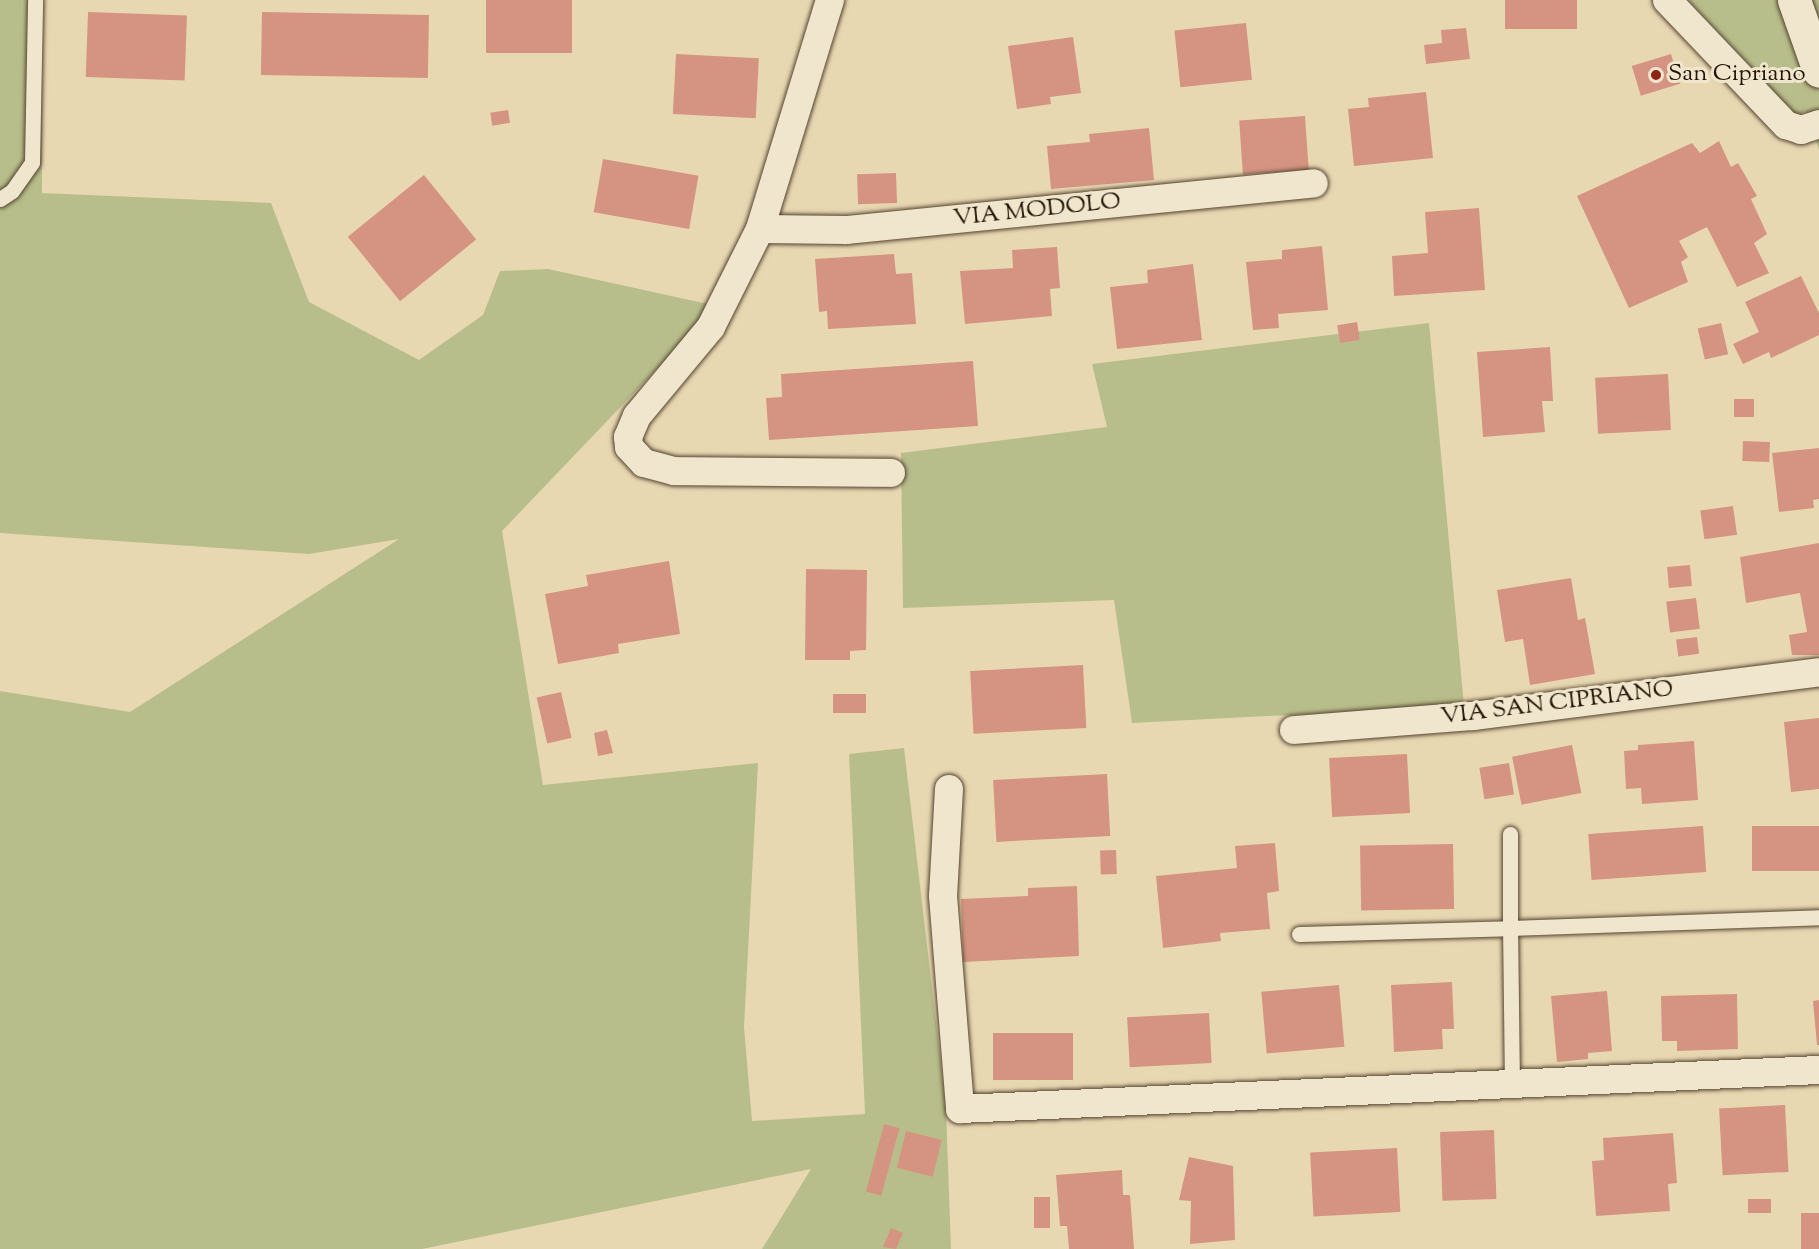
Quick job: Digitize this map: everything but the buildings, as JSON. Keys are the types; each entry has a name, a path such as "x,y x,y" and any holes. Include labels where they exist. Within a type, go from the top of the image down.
{"main road":[{"path":"1794,0 1819,72"}],"street":[{"path":"830,0 760,229 711,327 637,416 628,437 629,447 644,462 674,471 891,473"},
{"path":"1667,0 1786,125 1801,130 1819,124"},
{"name":"VIA MODOLO","path":"760,229 847,230 1314,183"},
{"name":"VIA SAN CIPRIANO","path":"1294,730 1473,716 1819,672"},
{"path":"949,789 943,896 960,1109 1512,1087 1819,1070"}],"lane":[{"path":"0,199 12,191 32,162 35,0"},
{"path":"1510,834 1512,1087"},
{"path":"1299,934 1819,917"}],"green space":[{"path":"0,0 42,0 42,193 271,203 309,302 419,360 483,315 500,271 548,269 717,306 502,531 543,785 758,763 744,1027 752,1121 865,1114 849,754 904,748 946,1108 951,1249 762,1249 811,1169 422,1249 0,1249 0,691 130,712 399,539 309,554 0,533"},
{"path":"1688,0 1819,0 1819,150 1806,111 1796,115"},
{"path":"1429,323 1464,706 1132,723 1114,600 903,608 901,453 1107,427 1092,364"}],"place":[{"name":"San Cipriano","path":"1656,75"}]}
